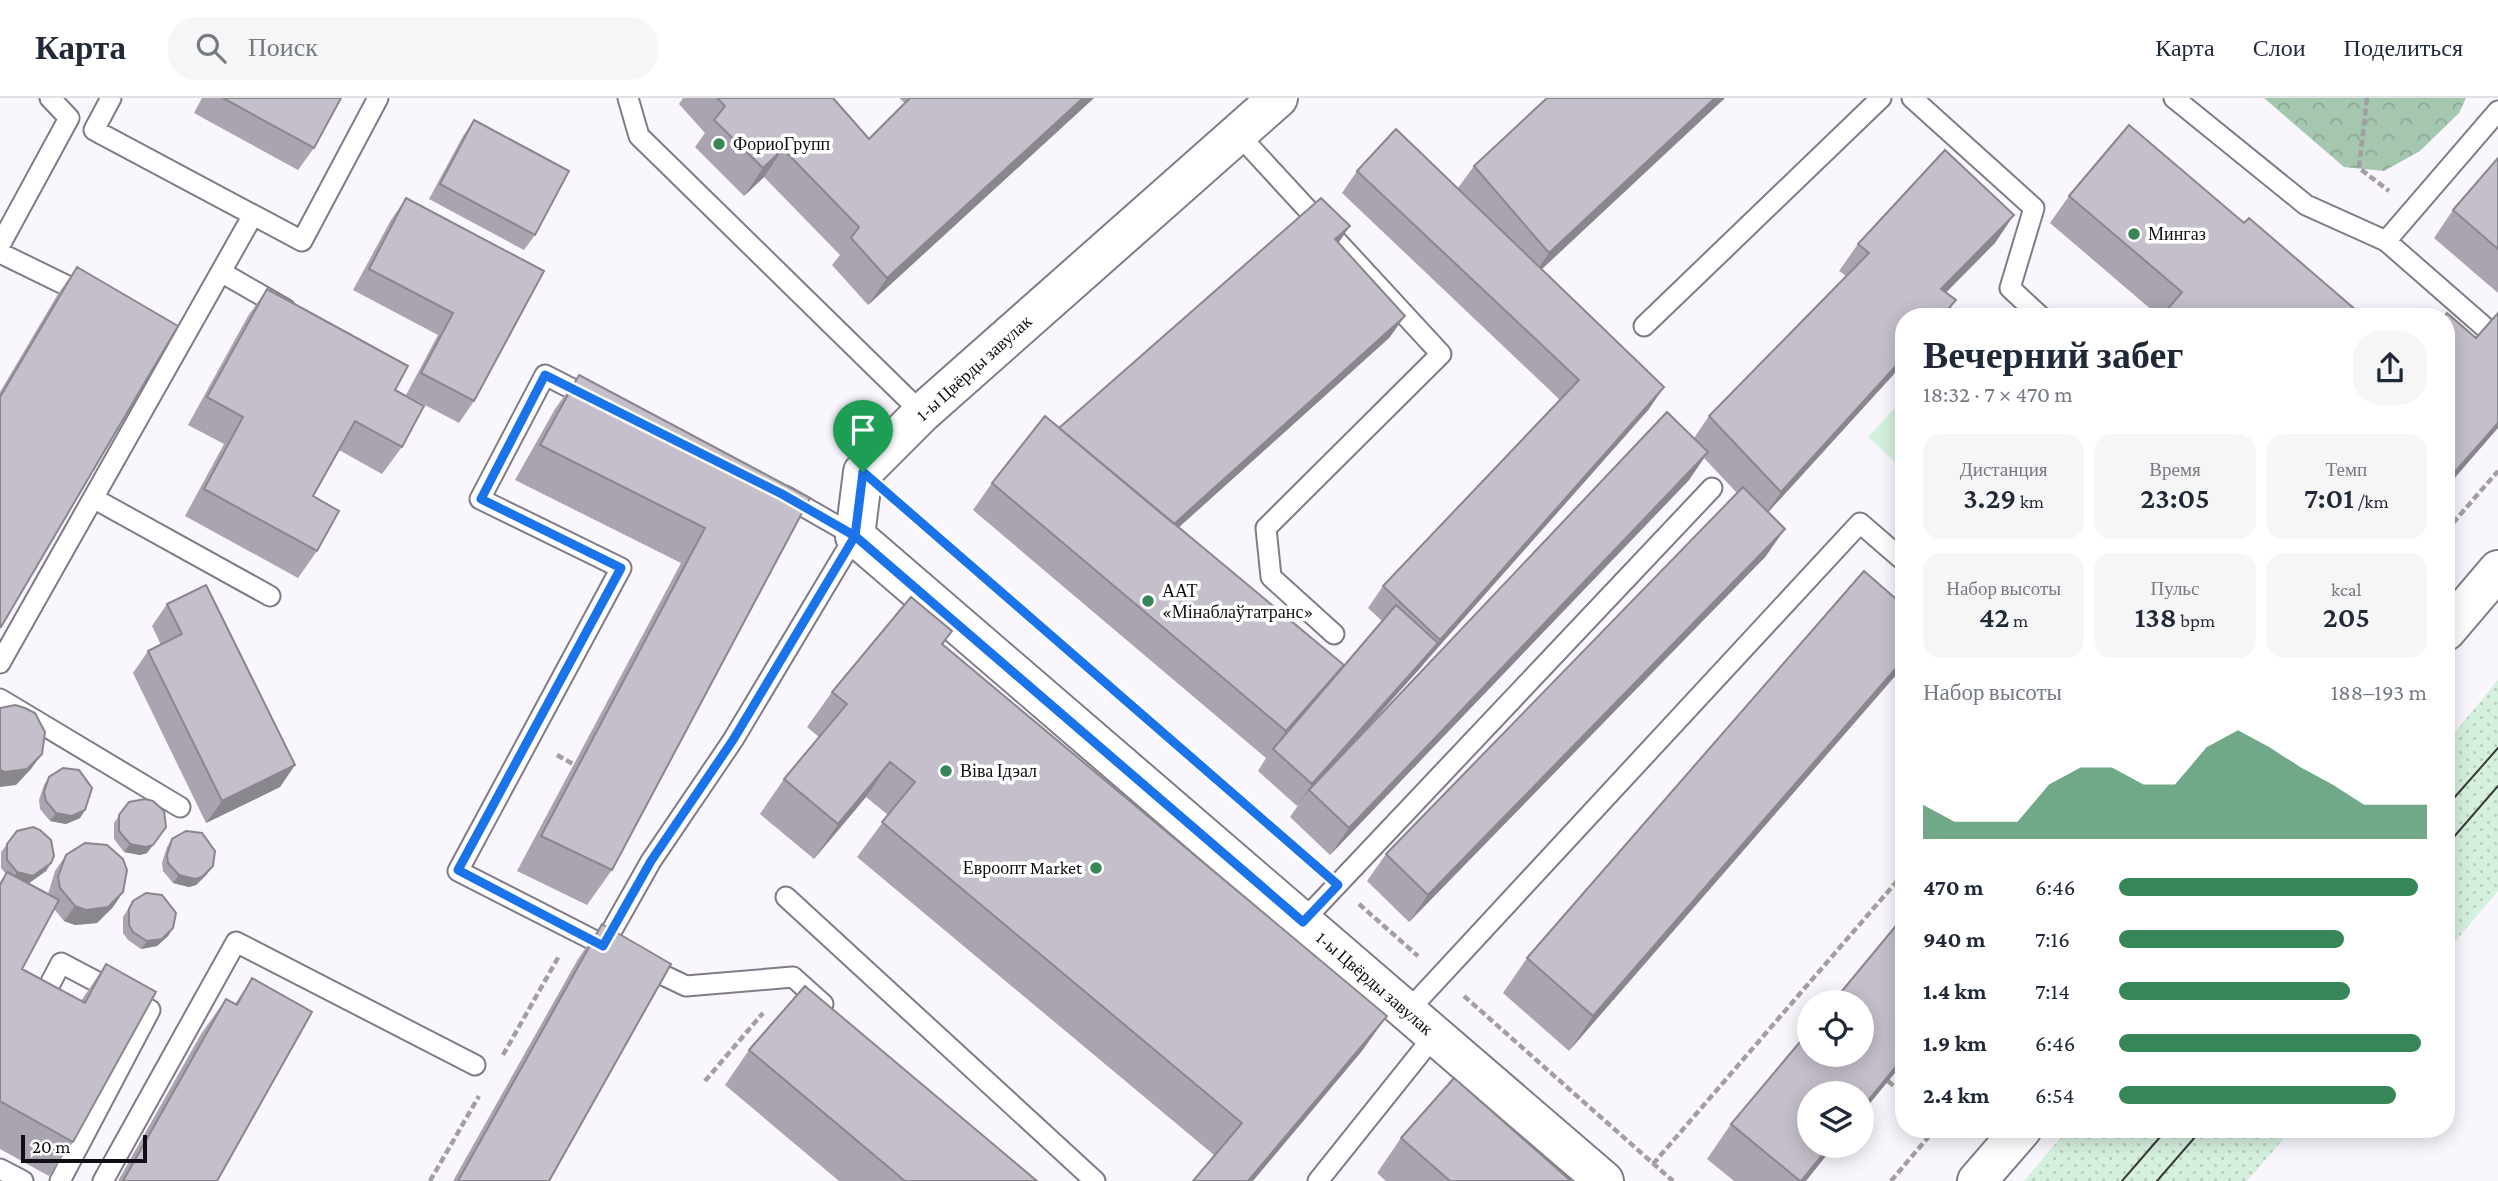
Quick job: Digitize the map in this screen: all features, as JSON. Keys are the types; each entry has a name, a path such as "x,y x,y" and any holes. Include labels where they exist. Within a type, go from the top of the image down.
{"street":[{"name":"1-ы Цвёрды завулак","path":"863,472 922,413 1278,98"},
{"path":"855,536 863,472"},
{"name":"1-ы Цвёрды завулак","path":"855,536 1604,1181"},
{"path":"2455,620 2498,570"},
{"path":"1978,1181 2014,1138"}],"lane":[{"path":"50,98 69,118 302,241 378,98"},
{"path":"93,130 111,98"},
{"path":"628,98 639,136 922,413"},
{"path":"1644,326 1881,98"},
{"path":"1912,98 2034,208 2010,288 2031,308"},
{"path":"2174,98 2306,205 2386,241 2489,331"},
{"path":"2386,241 2498,111"},
{"path":"0,245 69,118"},
{"path":"1238,134 1441,354 1266,528 1271,577 1334,634"},
{"path":"0,663 93,498 175,340 220,272 253,215"},
{"path":"0,253 108,307"},
{"path":"220,272 300,318"},
{"path":"607,406 545,375 481,499 621,568 458,870 686,986 793,977 834,1014"},
{"path":"603,946 651,861 733,740 855,536 770,488"},
{"path":"1303,922 1712,488"},
{"path":"93,498 270,596"},
{"path":"1318,1181 1420,1025 1439,974 1860,523 1895,553"},
{"path":"0,699 180,807"},
{"path":"786,897 1095,1181"},
{"path":"103,1181 236,942 475,1065"},
{"path":"40,1003 61,963 150,1010 60,1181"},
{"path":"0,1169 23,1181"}],"path":[{"path":"2367,98 2360,168 2413,210"},
{"path":"2455,521 2498,471"},
{"path":"863,472 1673,1181"},
{"path":"1653,1164 1895,883"},
{"path":"705,1082 793,977"},
{"path":"1888,1082 1895,1088"},
{"path":"1891,1181 1927,1138"}],"green space":[{"path":"2264,98 2466,98 2459,113 2420,151 2384,171 2344,167"},
{"path":"1895,408 1895,462 1868,437"},
{"path":"2498,680 2498,891 2455,942 2455,732"},
{"path":"2060,1138 2284,1138 2247,1181 2024,1181"}],"building":[{"path":"223,98 341,98 314,148"},
{"path":"717,98 833,98 869,139 910,98 1083,98 887,278 851,238 859,227 783,149 763,168 714,120 725,106"},
{"path":"1547,98 1715,98 1549,253 1474,166"},
{"path":"474,120 569,171 535,235 440,184"},
{"path":"2129,125 2244,223 2249,218 2354,308 2169,308 2182,292 2069,196"},
{"path":"1396,129 1664,387 1440,640 1383,586 1579,380 1357,171"},
{"path":"1945,150 2014,215 1941,289 1956,300 1949,308 1895,308 1895,367 1781,492 1709,416 1869,253 1858,244"},
{"path":"2498,158 2498,249 2453,210"},
{"path":"406,198 544,271 474,401 421,373 453,313 369,269"},
{"path":"1321,198 1350,226 1335,239 1405,316 1174,524 1059,428"},
{"path":"77,267 178,326 0,627 0,397"},
{"path":"267,289 408,366 395,390 424,406 402,447 355,421 313,496 339,511 317,551 204,489 243,417 207,397"},
{"path":"2498,313 2498,423 2455,472 2455,320 2476,338"},
{"path":"579,375 810,498 612,870 541,836 705,528 540,445"},
{"path":"1667,412 1708,452 1349,828 1309,790"},
{"name":"ААТ «Мінаблаўтатранс»","path":"1045,416 1344,665 1286,731 992,483"},
{"path":"1743,487 1785,529 1428,895 1386,854"},
{"path":"1864,571 1895,598 1895,669 1593,1016 1527,958"},
{"path":"206,585 295,765 222,801 148,651 182,634 167,604"},
{"path":"911,597 952,631 942,644 1387,1016 1248,1181 1193,1181 1242,1123 882,822 915,782 890,762 838,824 784,779 847,704 832,692"},
{"path":"1396,605 1438,643 1312,784 1273,749"},
{"path":"15,705 35,713 45,732 42,754 27,769 5,772 0,770 0,708"},
{"path":"63,768 79,770 92,788 85,810 72,816 56,813 46,801 44,792 49,777"},
{"path":"145,799 153,801 164,811 166,827 153,845 146,847 130,844 119,831 119,815 129,802"},
{"path":"33,827 51,840 54,856 51,863 33,876 17,872 7,860 7,844 17,831"},
{"path":"186,831 202,833 215,851 213,866 202,877 195,879 179,875 168,863 167,855 172,839"},
{"path":"85,843 107,845 123,859 127,870 123,892 108,907 86,910 75,906 60,888 58,877 66,855"},
{"path":"7,872 59,900 22,969 85,1003 106,964 156,992 73,1142 0,1101 0,885"},
{"path":"146,893 162,895 176,913 173,928 162,939 147,941 133,932 129,925 129,909 133,901"},
{"path":"602,924 671,964 549,1181 458,1181"},
{"path":"1895,927 1895,1068 1874,1093 1874,1081 1797,1081 1797,1158 1820,1158 1801,1181 1731,1124 1797,1045 1797,1067 1874,1067 1874,990 1843,990"},
{"path":"252,978 312,1012 217,1181 123,1181 226,999 237,1005"},
{"path":"805,986 1037,1181 905,1181 749,1050"},
{"path":"1454,1078 1571,1181 1450,1181 1401,1138"}],"tram line":[{"path":"2455,797 2498,748"},
{"path":"2455,836 2498,786"},
{"path":"2122,1181 2159,1138"},
{"path":"2157,1181 2194,1138"}],"place":[{"name":"ФориоГрупп","path":"719,144"},
{"name":"Мингаз","path":"2134,234"},
{"name":"ААТ «Мінаблаўтатранс»","path":"1148,601"},
{"name":"Віва Ідэал","path":"946,771"},
{"name":"Евроопт Market","path":"1096,868"}],"route":[{"path":"863,472 855,536 733,740 651,861 603,946 458,870 621,568 481,499 545,375 782,494 855,536 1303,922 1338,885 863,472"}]}
